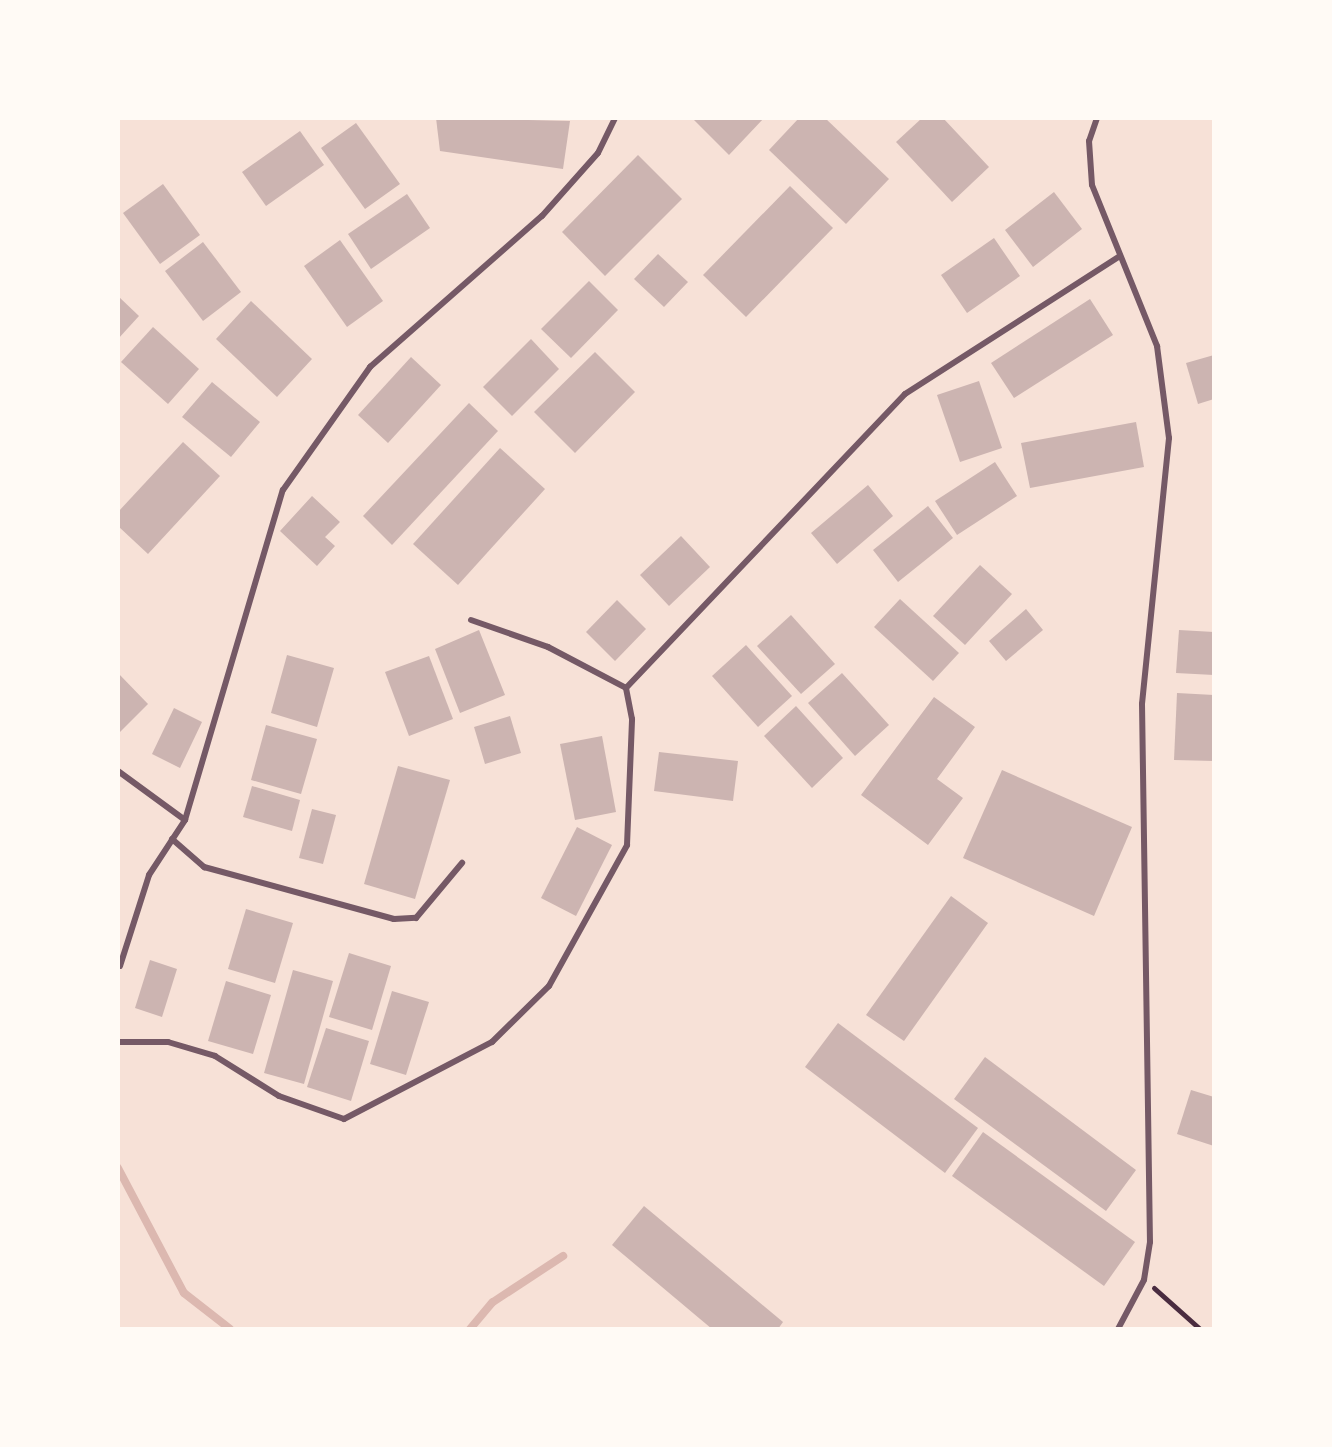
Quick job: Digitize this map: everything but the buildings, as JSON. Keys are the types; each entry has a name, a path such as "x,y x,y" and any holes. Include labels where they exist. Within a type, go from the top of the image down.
{"lane":[{"path":"120,966 149,875 185,820 283,490 370,367 542,216 598,153 615,118"},
{"path":"1097,118 1087,161 1120,256 1157,346 1169,438 1142,704 1151,1060 1144,1280 1118,1329"},
{"path":"626,688 905,394 1120,256"},
{"path":"471,620 548,647 626,688"},
{"path":"118,1042 168,1042 215,1056 311,1111 356,1115 473,1055 509,1028 549,986 627,845 632,719 626,688"},
{"path":"118,771 185,820"},
{"path":"172,839 204,867 394,919 416,918 462,863"}],"path":[{"path":"1144,1280 1200,1329"}],"waterway":[{"path":"118,1168 184,1293 230,1329"},
{"path":"470,1329 493,1302 563,1256"}]}
